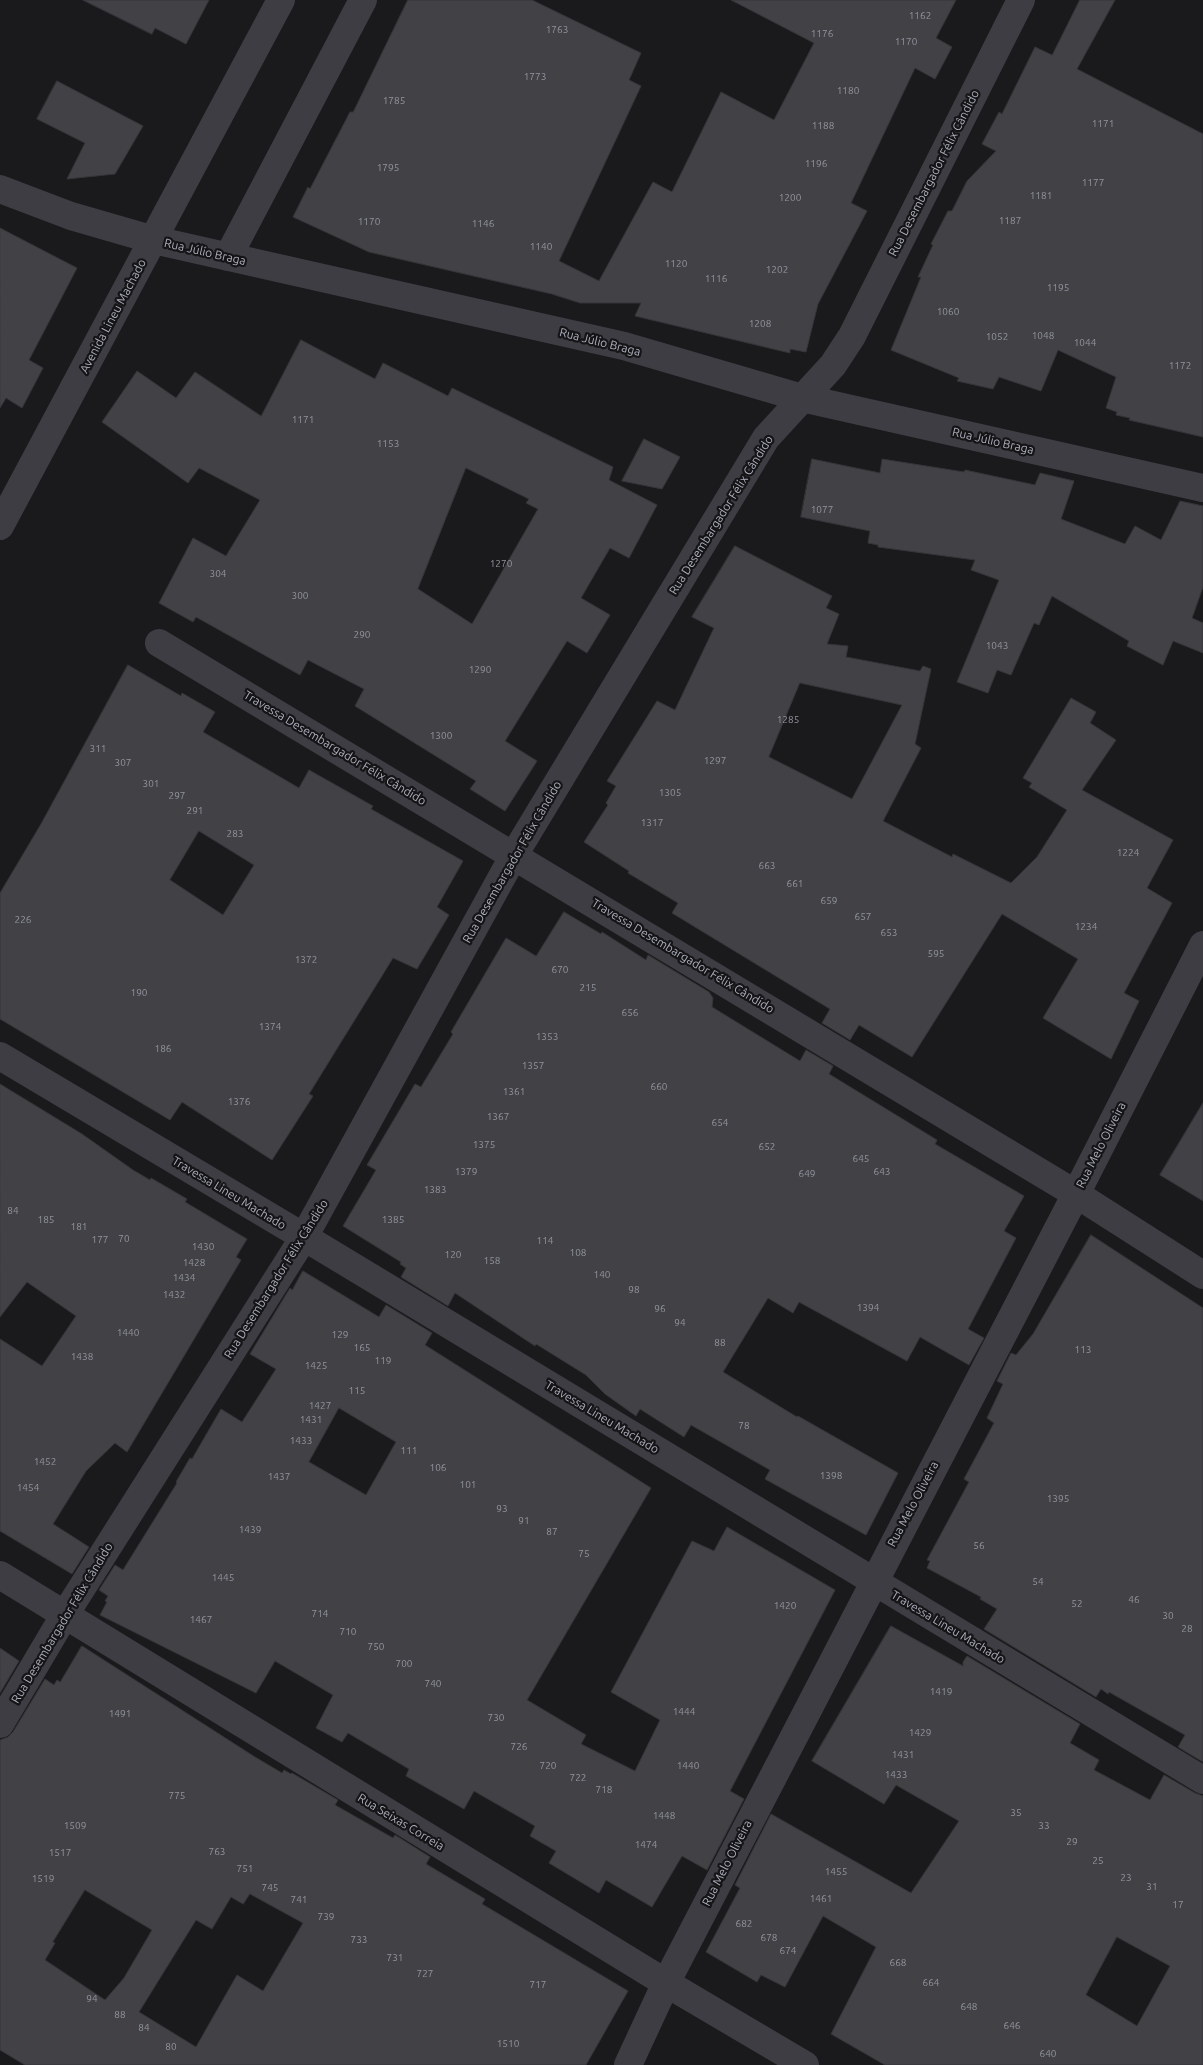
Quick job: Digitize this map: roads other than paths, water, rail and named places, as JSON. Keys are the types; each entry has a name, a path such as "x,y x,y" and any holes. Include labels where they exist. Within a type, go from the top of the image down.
{"street":[{"name":"Avenida Lineu Machado","path":"0,526 281,0"},
{"path":"228,257 363,0"},
{"name":"Rua Desembargador Félix Cândido","path":"0,1724 64,1616 304,1237 514,854 766,438 833,365 852,336 1021,0"},
{"name":"Rua Júlio Braga","path":"0,189 71,216 154,240 624,346 802,398 1203,488"},
{"name":"Travessa Desembargador Félix Cândido","path":"159,643 514,854 1076,1194 1203,1275"},
{"name":"Rua Melo Oliveira","path":"628,2065 666,1983 1076,1194 1203,945"},
{"name":"Travessa Lineu Machado","path":"0,1056 304,1237 1203,1780"},
{"name":"Rua Seixas Correia","path":"0,1575 64,1616 666,1983 805,2065"}]}
